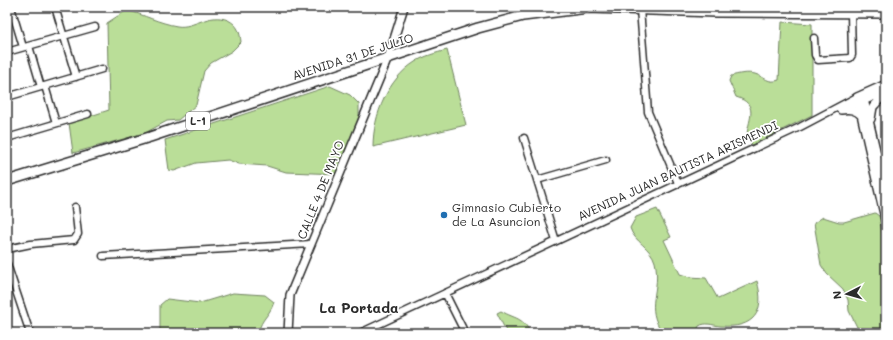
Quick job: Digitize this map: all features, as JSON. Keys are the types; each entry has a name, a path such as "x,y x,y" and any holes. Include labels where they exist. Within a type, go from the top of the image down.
{"main road":[{"name":"L-1","path":"716,9 752,7"},
{"name":"AVENIDA 31 DE JULIO","path":"7,181 161,133 388,58 522,16 574,9 716,9"},
{"name":"L-1","path":"716,9 886,13"}],"street":[{"path":"11,7 56,123"},
{"path":"55,7 76,77"},
{"name":"CALLE 4 DE MAYO","path":"288,333 290,295 388,58 404,7"},
{"path":"640,9 648,112 678,183"},
{"path":"814,38 815,55 818,60 850,58 852,55 851,13"},
{"path":"7,52 94,27"},
{"path":"7,97 102,69"},
{"name":"AVENIDA JUAN BAUTISTA ARISMENDI","path":"811,121 841,110 886,84"},
{"path":"871,126 873,108 886,92"},
{"name":"AVENIDA JUAN BAUTISTA ARISMENDI","path":"360,333 811,121 861,99 886,92"},
{"path":"861,99 862,117 886,223"},
{"path":"861,99 871,126 886,192"},
{"path":"841,110 851,109 858,111 862,117"},
{"path":"7,138 88,114"},
{"path":"524,138 556,241"},
{"path":"537,180 606,160"},
{"path":"7,249 32,244 74,240 78,234 75,207"},
{"path":"103,256 311,244"},
{"path":"7,264 30,333"},
{"path":"445,293 465,333"}],"green space":[{"path":"127,10 177,26 189,25 208,19 221,18 234,24 238,29 241,42 232,51 211,63 204,71 196,105 178,120 167,121 145,133 73,153 69,123 109,110 107,23"},
{"path":"782,22 812,24 812,115 752,145 747,134 751,112 750,108 748,103 736,97 729,81 731,76 746,73 758,75 769,81 779,80"},
{"path":"447,50 466,125 373,147 379,111 390,88 397,78 405,69 415,62 430,55"},
{"path":"330,86 350,95 359,104 359,121 339,174 286,172 267,166 239,164 228,160 196,163 174,171 169,170 165,140"},
{"path":"657,209 671,237 664,240 680,274 690,277 706,278 718,299 757,281 760,302 755,316 741,325 720,326 704,324 699,326 696,333 663,333 654,315 657,272 655,262 650,252 635,237 630,228 636,217"},
{"path":"875,213 879,216 886,253 886,333 860,333 849,311 848,300 843,289 827,274 821,265 814,223 823,217 844,222"},
{"path":"233,293 265,295 274,302 261,324 258,333 160,333 160,305 167,299 200,303"},
{"path":"501,311 521,321 531,333 507,333 497,313"}],"place":[{"name":"Gimnasio Cubierto de La Asuncion","path":"444,215"}],"district":[{"name":"La Portada","path":"359,308"}]}
